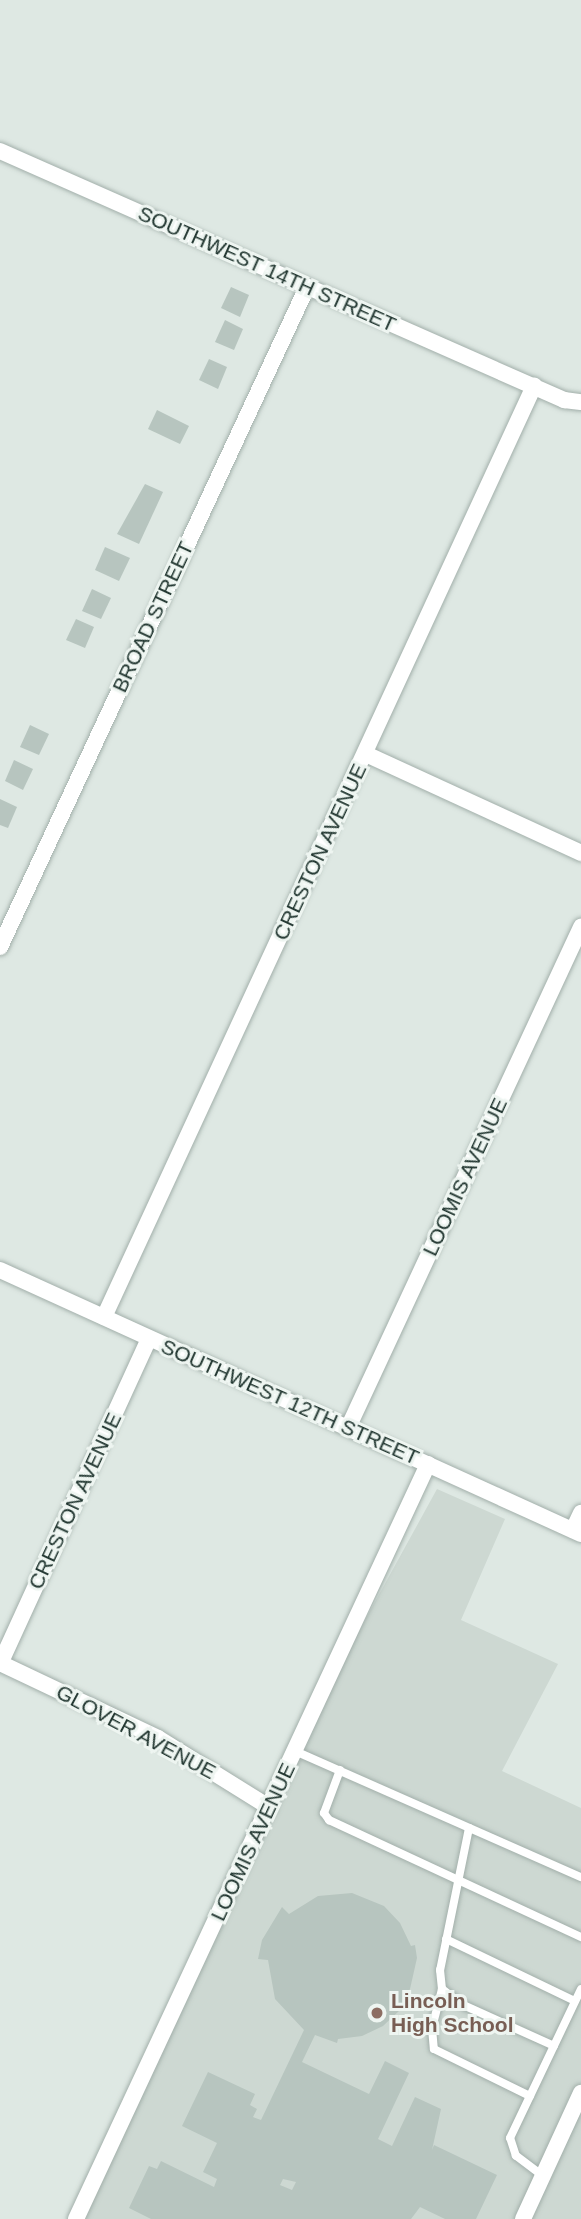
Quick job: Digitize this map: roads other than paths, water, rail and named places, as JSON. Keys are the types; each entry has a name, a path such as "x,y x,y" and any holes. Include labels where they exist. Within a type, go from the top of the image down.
{"street":[{"name":"SOUTHWEST 14TH STREET","path":"0,151 534,386 581,402"},
{"name":"BROAD STREET","path":"0,947 306,287"},
{"name":"CRESTON AVENUE","path":"104,1317 534,386"},
{"path":"366,754 581,853"},
{"name":"LOOMIS AVENUE","path":"348,1428 581,927"},
{"name":"SOUTHWEST 12TH STREET","path":"0,1270 577,1532"},
{"name":"CRESTON AVENUE","path":"0,1663 149,1338"},
{"name":"LOOMIS AVENUE","path":"76,2219 428,1464"},
{"path":"577,1532 581,1513"},
{"name":"GLOVER AVENUE","path":"0,1663 158,1738 269,1807"},
{"path":"523,2219 581,2092"}],"lane":[{"path":"295,1751 581,1877"},
{"path":"340,1770 324,1813 329,1820 581,1937"},
{"path":"469,1828 440,1970 442,1989 432,2028 434,2049 530,2096"},
{"path":"446,1940 575,2001"},
{"path":"442,1989 461,2004 554,2046"},
{"path":"542,2176 511,2147 510,2138 581,1989"}],"place":[{"name":"Lincoln High School","path":"377,2013"}]}
